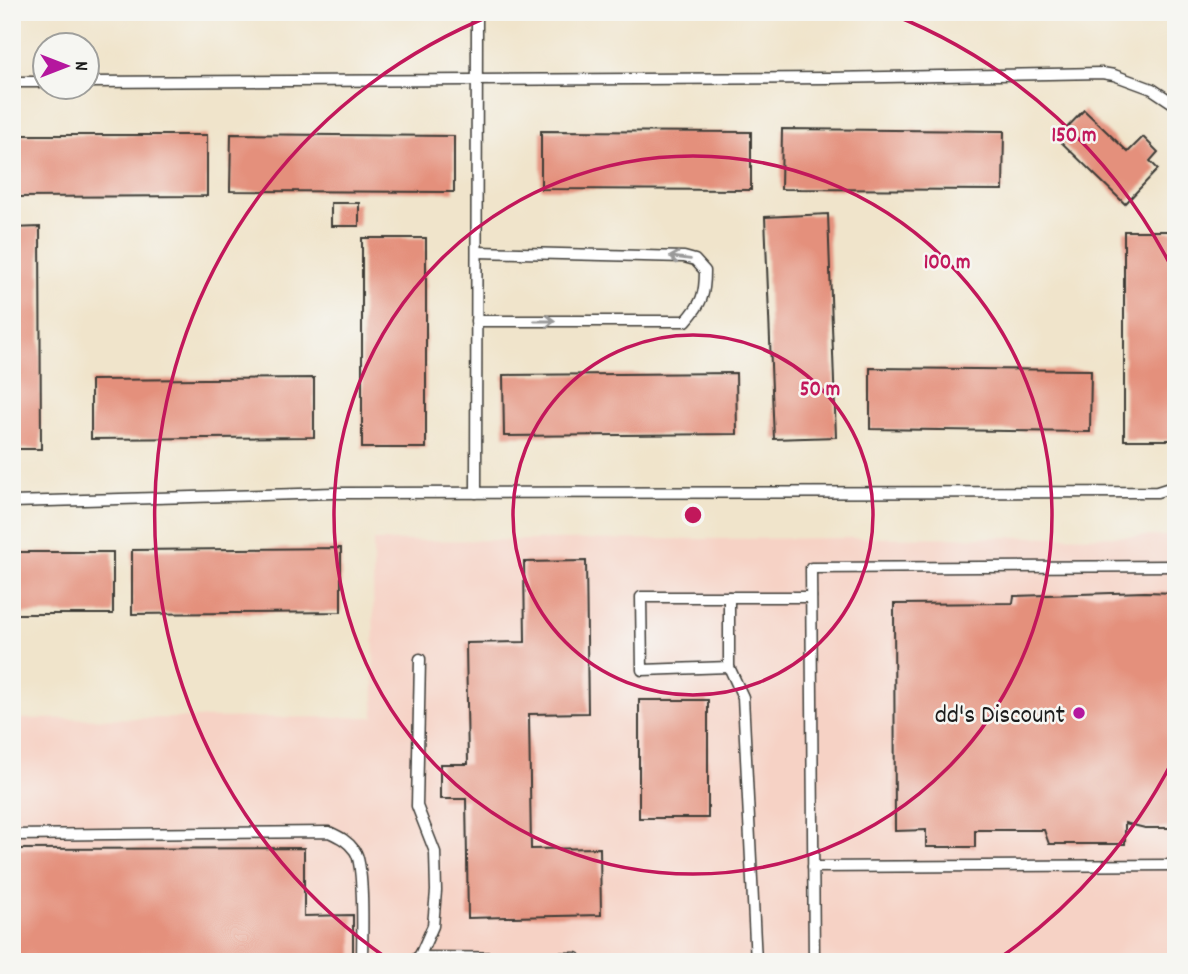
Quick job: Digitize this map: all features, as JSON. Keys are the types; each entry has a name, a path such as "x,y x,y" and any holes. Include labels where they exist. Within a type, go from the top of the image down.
{"lane":[{"path":"476,494 477,12"},
{"path":"102,82 829,78 1102,73 1152,89 1176,105"},
{"path":"12,82 32,82"},
{"path":"476,321 687,321 700,305 705,282 705,271 695,260 684,257 477,252"},
{"path":"12,502 334,493 1157,492 1176,486"},
{"path":"814,962 811,568 1176,566"},
{"path":"729,667 642,670 641,597 811,597"},
{"path":"729,597 729,667 743,697 756,962"},
{"path":"420,659 417,806 435,852 436,891 433,926 418,959 575,958 581,962"},
{"path":"12,835 329,832 347,841 358,854 362,891 362,962"},
{"path":"813,867 1176,865"}],"shaded area":[{"path":"1176,536 1176,962 12,962 12,719 374,717 373,541"}],"building":[{"path":"1084,110 1128,152 1143,137 1158,152 1150,161 1158,169 1125,204 1057,138"},
{"path":"782,129 1004,131 1003,190 781,189"},
{"path":"541,131 751,132 751,190 541,189"},
{"path":"231,134 454,136 454,192 230,191"},
{"path":"12,135 207,135 207,196 12,197"},
{"path":"331,203 359,203 359,226 331,226"},
{"path":"828,214 836,437 774,439 765,217"},
{"path":"40,227 41,449 12,449 12,228"},
{"path":"1124,231 1176,231 1176,440 1124,440"},
{"path":"362,238 426,238 426,448 362,448"},
{"path":"870,368 1091,370 1090,432 870,429"},
{"path":"736,373 737,434 504,436 503,375"},
{"path":"314,378 314,437 91,439 91,380"},
{"path":"341,548 341,612 132,614 132,550"},
{"path":"12,552 113,552 113,614 12,614"},
{"path":"586,561 588,713 529,714 531,849 600,848 601,915 468,918 466,799 440,799 440,764 468,764 466,643 525,642 524,562"},
{"path":"1176,593 1176,828 1145,828 1125,823 1125,844 1049,844 1044,830 975,830 975,847 926,847 926,830 895,831 894,604 1013,603 1014,596"},
{"path":"639,700 708,700 708,818 639,818"},
{"path":"304,848 304,916 353,915 353,962 12,962 12,849"}],"place":[{"name":"dd's Discount","path":"1079,713"}]}
